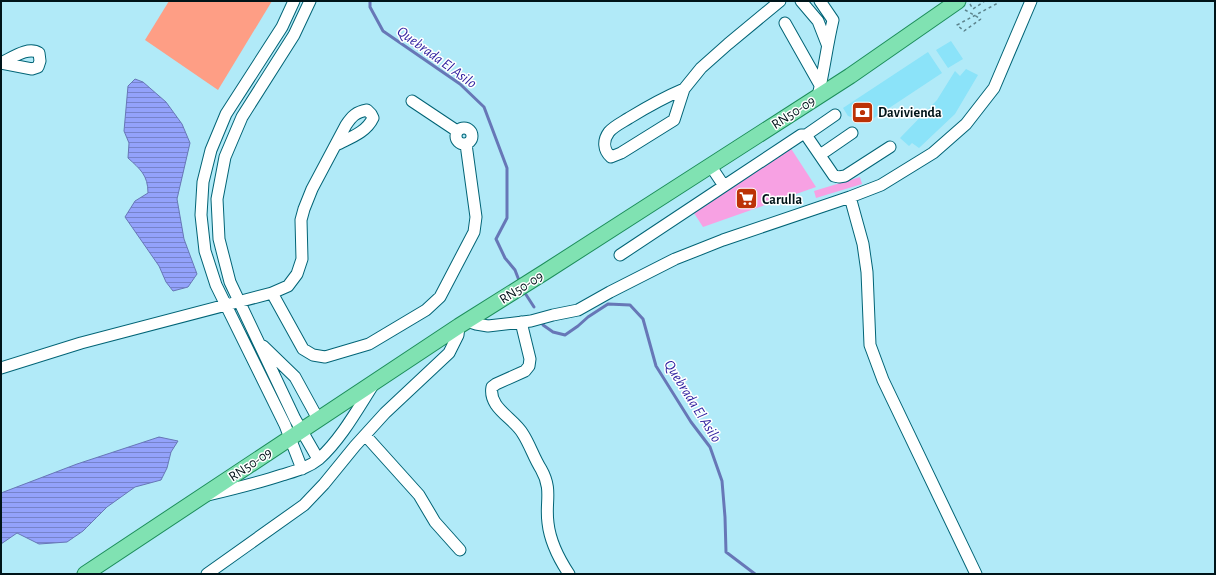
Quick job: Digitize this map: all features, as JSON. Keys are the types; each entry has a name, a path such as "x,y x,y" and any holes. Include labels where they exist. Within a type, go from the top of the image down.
{"main road":[{"name":"RN50-09","path":"84,574 295,433 710,165 819,90 850,76 958,1"}],"street":[{"path":"294,1 282,27 226,114 211,150 203,182 201,215 205,251 216,285 225,305 285,425 295,433 318,459"},
{"path":"302,469 295,433 260,343 230,282 219,239 217,199 225,157 242,117 294,35 310,1"},
{"path":"684,89 661,99 615,127 606,138 605,148 608,154 611,157 621,153 674,120 684,89 701,68 780,1"},
{"path":"801,1 818,21 827,44"},
{"path":"819,90 833,20 820,1"},
{"path":"207,574 304,505 385,413 449,353 463,324 488,326 531,321 553,314 578,310 675,259 723,240 881,185 933,153 966,124 994,88 1031,1"},
{"path":"785,23 819,90"},
{"path":"272,293 303,349 313,355 326,358 369,344 426,310 440,297 474,232 476,217 466,144 462,144 458,141 456,136 457,131 412,101"},
{"path":"620,255 801,135 806,135 835,115"},
{"path":"820,155 852,133"},
{"path":"806,135 834,176 839,177 844,176 890,146"},
{"path":"1,368 81,343 272,293 288,286 297,274 302,259 300,220 312,189 336,145"},
{"path":"710,165 724,186"},
{"path":"850,197 863,244 867,272 870,345 882,380 976,574"},
{"path":"521,322 530,359 529,366 525,371 492,387 492,399 522,432 546,481 549,492 547,513 550,535 569,574"},
{"path":"260,343 295,377 318,418"},
{"path":"198,498 264,481 302,469 318,459 331,446 344,429 375,382"},
{"path":"365,435 419,495 435,522 460,550"}],"path":[{"path":"968,1 973,9 985,1"},
{"path":"981,19 964,31 957,25 998,3 998,1"}],"shaded area":[{"path":"169,1 272,1 218,90 145,40"},
{"path":"951,41 963,59 948,68 936,50"},
{"path":"928,52 942,73 868,122 848,116 843,108"},
{"path":"966,69 978,75 955,114 919,148 912,143 909,146 900,138 937,100 955,71 960,76"}],"water":[{"path":"135,79 143,82 166,102 182,124 190,143 177,199 184,239 197,274 188,287 173,291 166,282 159,266 125,217 135,201 148,193 147,181 145,177 140,169 128,158 129,143 124,131 128,86"},
{"path":"159,437 178,441 171,452 167,468 161,480 135,487 107,507 83,531 67,542 39,544 17,533 1,544 1,493 77,464"}],"building":[{"name":"Carulla","path":"790,147 816,187 703,227 692,210"},
{"path":"860,177 862,184 816,198 814,191"}],"waterway":[{"name":"Quebrada El Asilo","path":"370,1 370,7 383,31 460,84 484,107 507,168 507,218 496,239 505,258 515,270 520,283"},
{"name":"Quebrada El Asilo","path":"523,290 534,307"},
{"name":"Quebrada El Asilo","path":"543,325 553,332 565,335 608,304 630,305 643,319 656,366 691,422 710,447 722,481 726,552 755,574"}],"place":[{"name":"Davivienda","path":"863,112"},
{"name":"Carulla","path":"746,199"}]}
